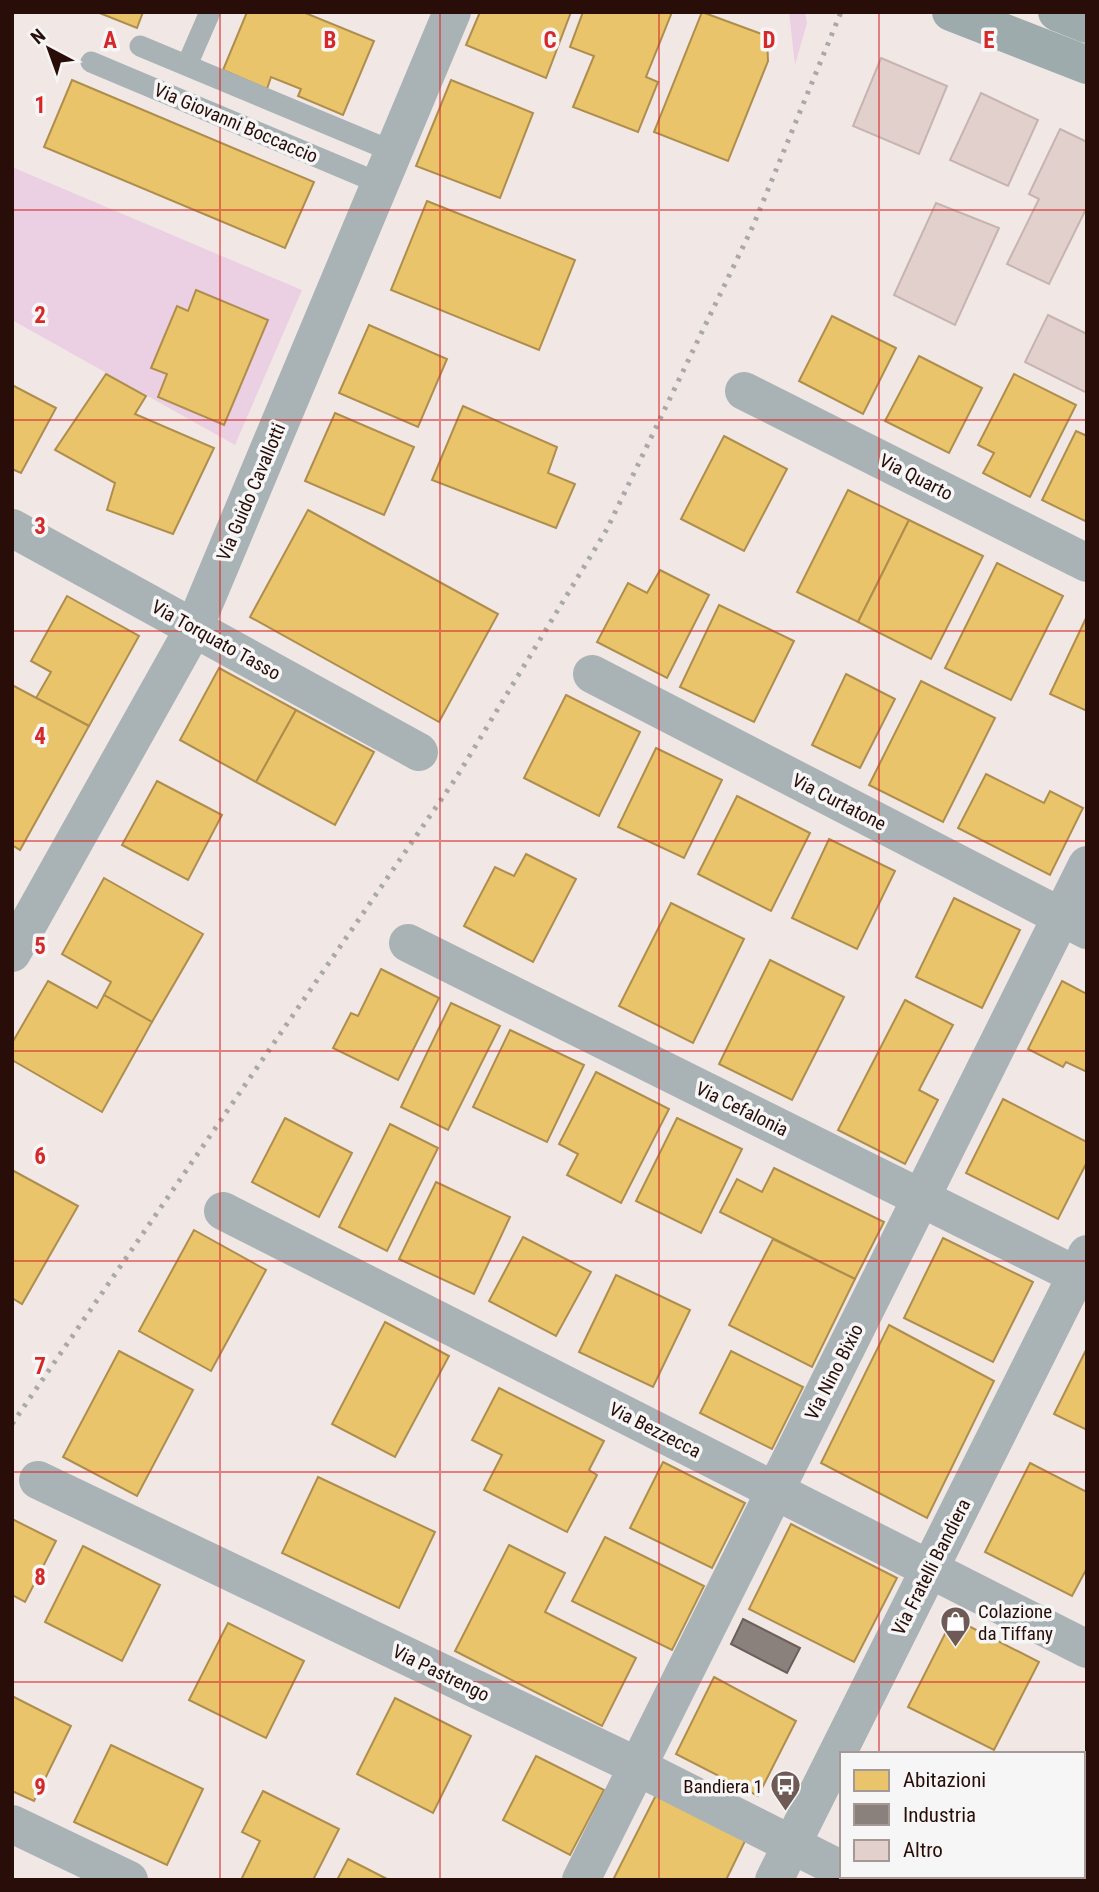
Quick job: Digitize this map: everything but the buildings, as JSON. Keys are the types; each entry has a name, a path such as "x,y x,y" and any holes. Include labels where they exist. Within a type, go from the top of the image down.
{"main road":[{"path":"951,12 1087,65"},
{"path":"1057,12 1087,24"}],"street":[{"name":"Via Guido Cavallotti","path":"12,953 23,907 194,628 452,12"},
{"name":"Via Quarto","path":"744,391 1087,563"},
{"name":"Via Torquato Tasso","path":"12,527 419,752"},
{"name":"Via Curtatone","path":"592,674 1074,923"},
{"name":"Via Nino Bixio","path":"581,1880 921,1198 1074,923 1087,865"},
{"name":"Via Cefalonia","path":"408,943 921,1198 1082,1264"},
{"name":"Via Bezzecca","path":"223,1211 1087,1649"},
{"name":"Via Fratelli Bandiera","path":"774,1880 1082,1264"},
{"name":"Via Pastrengo","path":"38,1480 637,1767 840,1869"},
{"path":"12,1824 129,1880"}],"lane":[{"path":"187,65 210,12"},
{"path":"140,46 187,65 387,168"},
{"name":"Via Giovanni Boccaccio","path":"91,62 387,168"}],"shaded area":[{"path":"789,12 805,12 807,23 795,65"},
{"path":"12,167 302,290 235,445 12,320","holes":["196,290 267,320 224,424 158,397 167,374 151,367 176,306 188,311"]}],"railway":[{"path":"12,1424 456,778 607,529 753,226 841,12"}],"place":[{"name":"Colazione da Tiffany","path":"955,1649"},
{"name":"Bandiera 1","path":"786,1813"}]}
